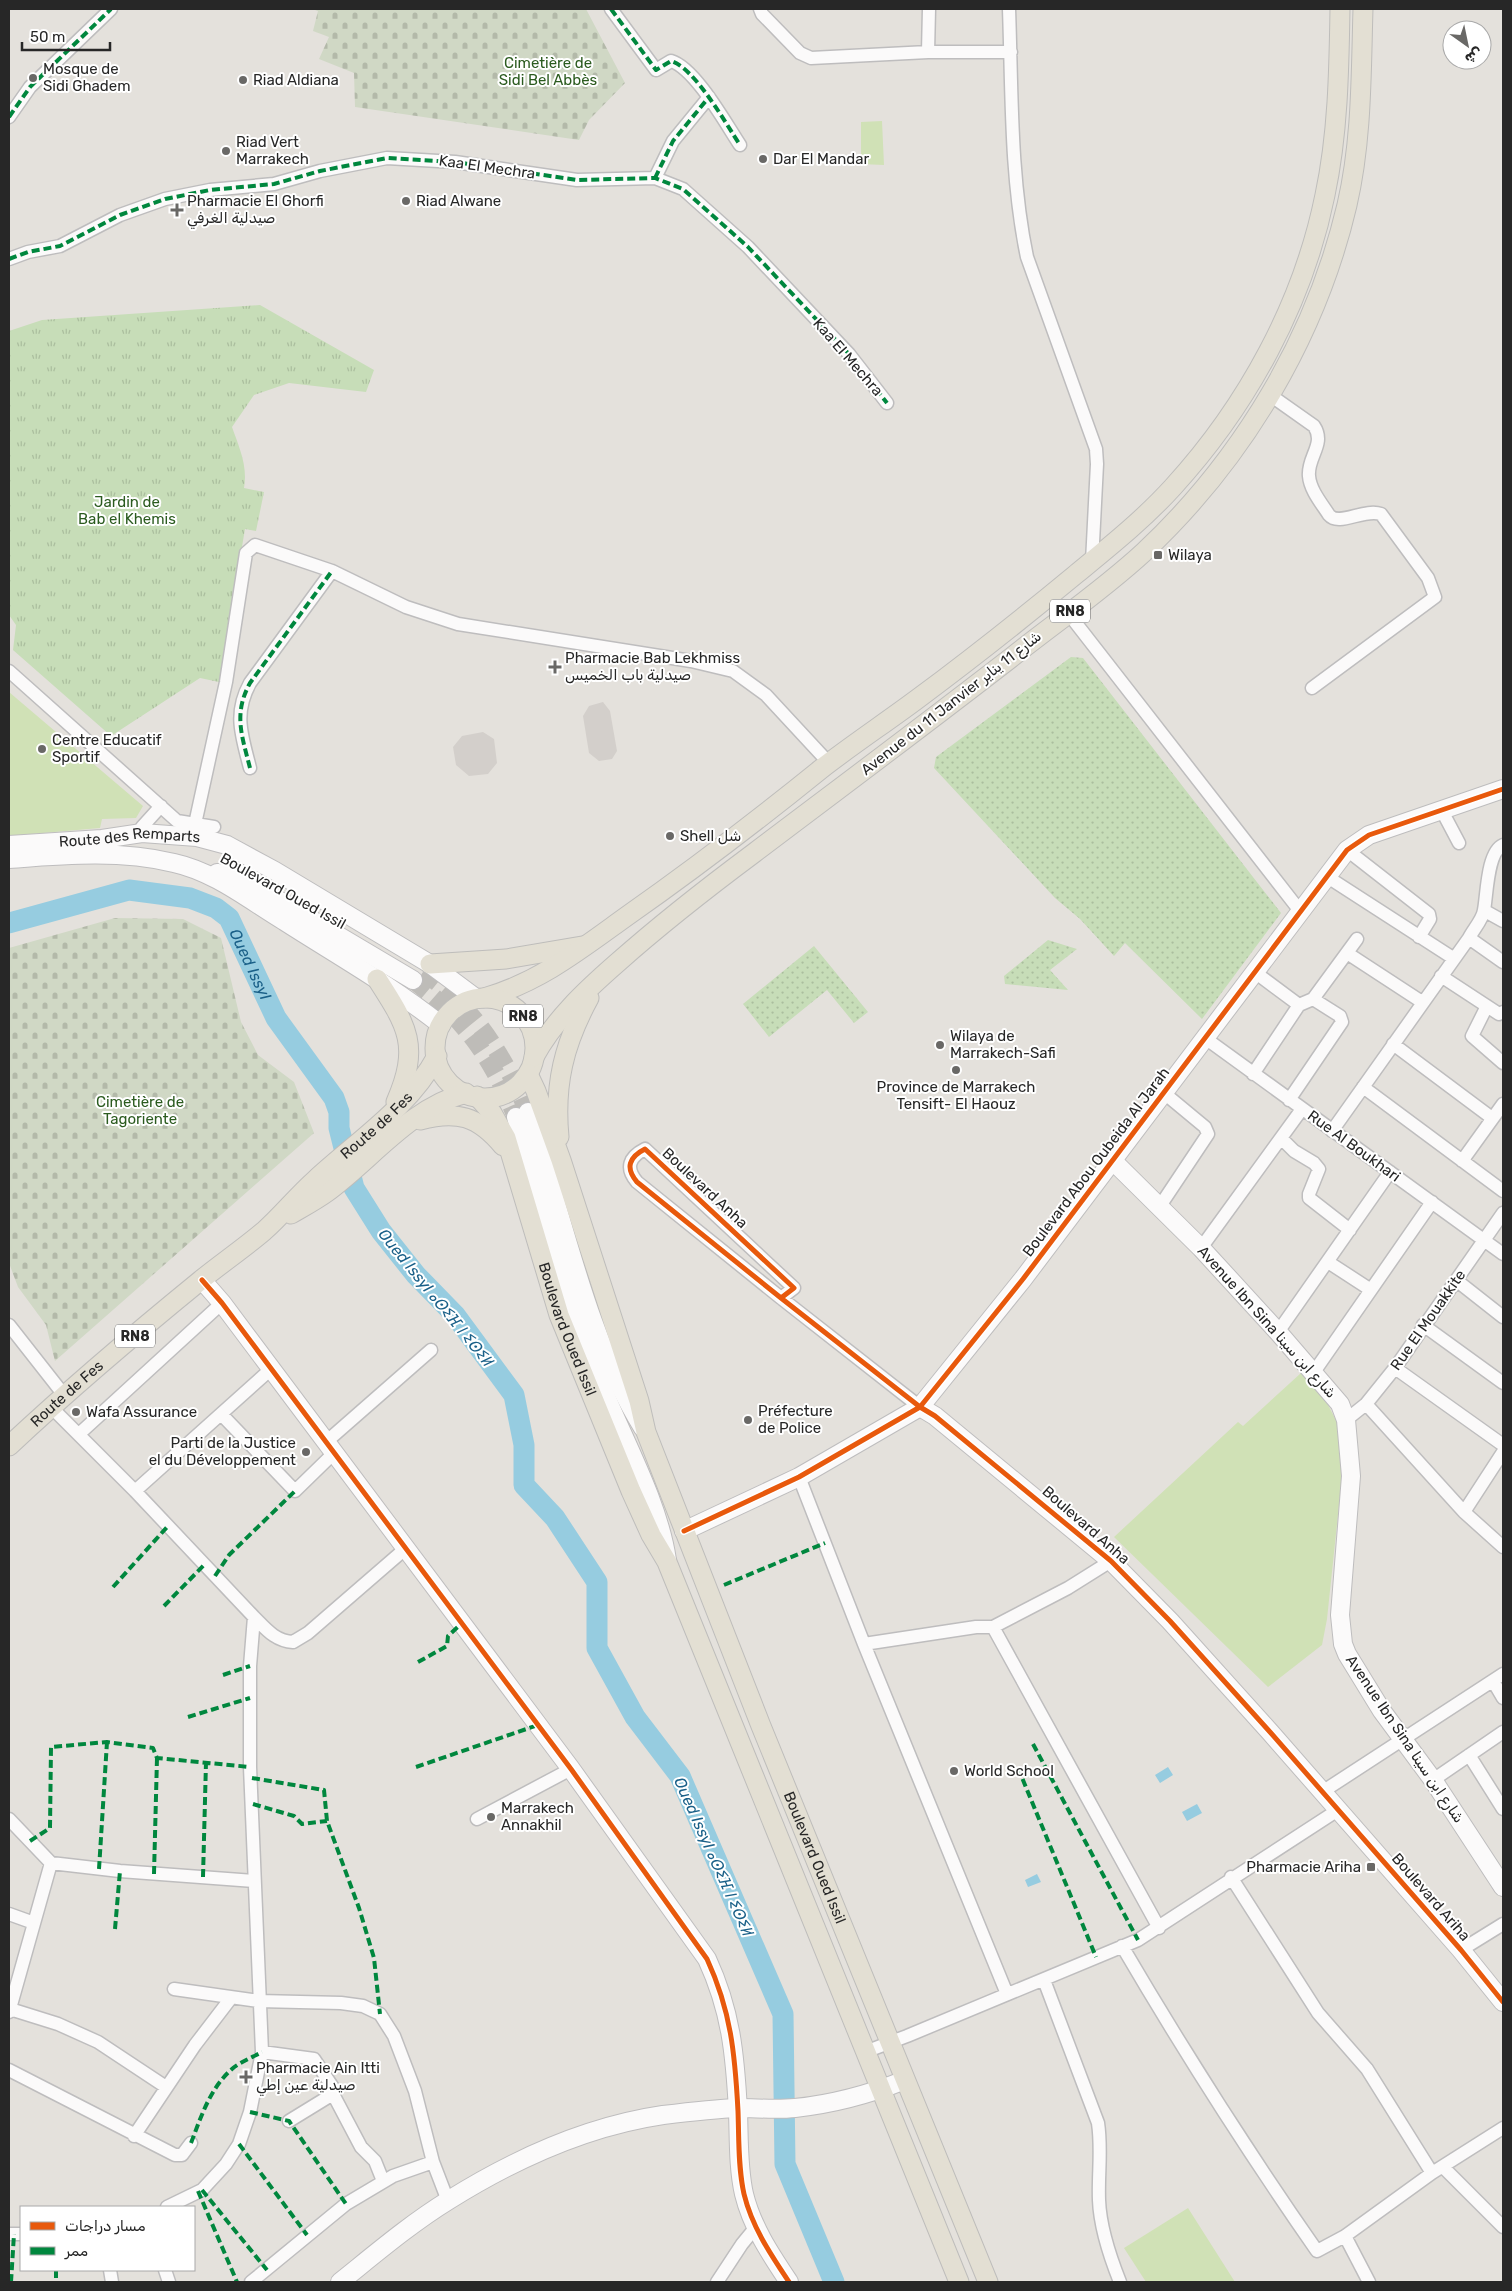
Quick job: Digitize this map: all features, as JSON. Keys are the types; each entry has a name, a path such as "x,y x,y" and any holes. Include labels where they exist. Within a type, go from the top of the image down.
{"main road":[{"name":"Avenue du 11 Janvier شارع 11 يناير","path":"480,998 512,989 544,974 675,883 829,763 981,650 1092,562 1152,509 1207,447 1253,379 1286,315 1315,236 1328,179 1337,108 1340,9"},
{"name":"Avenue du 11 Janvier شارع 11 يناير","path":"531,1065 551,1029 598,979 690,901 934,718 1142,554 1189,506 1224,463 1270,395 1292,355 1312,311 1344,218 1359,134 1363,9"},
{"path":"422,972 588,945"},
{"path":"377,979 397,1010 406,1031 410,1048 406,1080 392,1112"},
{"path":"561,1160 556,1109 563,1058 578,1018 598,979"},
{"name":"RN8","path":"480,998 506,1002 525,1017 534,1037 531,1065 518,1084 506,1092 493,1096 471,1095 447,1079 437,1056 436,1042 441,1025 457,1007 480,998"},
{"name":"Route de Fes","path":"364,1150 392,1112 417,1086 437,1056"},
{"name":"Boulevard Oued Issil","path":"531,1065 536,1091 561,1160 639,1401 646,1432 889,2043 988,2282"},
{"name":"Route de Fes","path":"9,1446 58,1401 202,1280 364,1150 435,1105 471,1095"},
{"name":"Boulevard Oued Issil","path":"471,1095 499,1125 512,1159 559,1315 630,1491 651,1535 667,1562 959,2282"},
{"path":"409,1123 445,1115 468,1118 488,1129 512,1159"}],"street":[{"path":"9,117 30,87 111,9"},
{"path":"611,9 656,70 667,62 675,62 682,66 709,97 740,145"},
{"path":"760,9 762,14 806,57 928,52 1011,52"},
{"path":"928,52 929,9"},
{"path":"1009,9 1016,180 1027,257 1096,449 1097,464 1092,562"},
{"path":"655,178 672,141 709,97"},
{"name":"Kaa El Mechra","path":"9,258 60,246 120,215 165,199 210,190 274,184 320,171 387,158 455,162 577,180 655,178 683,189 748,247 848,354 888,403"},
{"path":"1270,395 1314,426 1317,431 1319,441 1310,465 1309,478 1329,515 1339,520 1366,512 1381,514 1434,587 1435,597 1312,688"},
{"path":"195,824 226,682 246,552 251,546 260,545 332,571 406,607 458,624 691,661 733,671 766,695 829,763"},
{"path":"250,768 243,738 241,701 250,684 332,571"},
{"path":"1068,613 1300,911"},
{"path":"9,671 177,821 214,827"},
{"name":"Boulevard Abou Oubeida Al Jarah","path":"684,1531 799,1476 920,1407 1023,1279 1256,973 1326,876 1348,850 1370,835 1503,789"},
{"path":"142,833 142,826 161,806"},
{"path":"1441,809 1459,843"},
{"name":"Route des Remparts","path":"9,845 142,833 197,837 236,849 422,972 480,998"},
{"name":"Boulevard Oued Issil","path":"102,838 180,846 220,854 265,878 422,972"},
{"path":"1332,1131 1469,938 1484,911 1486,888 1491,869 1496,852 1503,845"},
{"path":"1348,850 1429,914 1430,919 1419,937"},
{"name":"Route des Remparts","path":"9,858 125,856 176,863 207,873 377,979 441,1025"},
{"name":"Boulevard Oued Issil","path":"207,873 230,875 254,885 422,972"},
{"path":"1326,876 1453,958"},
{"path":"1484,911 1503,921"},
{"path":"1469,938 1503,962"},
{"path":"1253,1074 1299,1005 1313,999 1356,939"},
{"path":"1347,953 1422,1002"},
{"path":"1256,973 1299,1005"},
{"path":"1441,976 1499,1014 1503,1012"},
{"path":"1290,1100 1342,1022 1340,1016 1313,999"},
{"path":"1487,1006 1472,1036 1503,1063"},
{"name":"Rue Al Boukhari","path":"1205,1038 1503,1254"},
{"path":"1393,1044 1492,1118"},
{"path":"1363,1088 1503,1191"},
{"path":"1160,1206 1208,1134 1205,1127 1164,1094"},
{"path":"1462,1161 1503,1104"},
{"path":"1201,1248 1302,1109"},
{"name":"Boulevard Oued Issil","path":"646,1432 629,1404 610,1363 584,1296 522,1114 561,1273 598,1376 659,1522 667,1562"},
{"path":"1281,1138 1294,1151 1314,1163 1319,1169 1309,1194 1310,1199 1350,1230"},
{"name":"Boulevard Anha","path":"781,1298 794,1288 645,1149 633,1156 629,1169 638,1182 781,1298 920,1407 935,1416 1111,1561 1170,1621 1338,1810"},
{"name":"Avenue Ibn Sina شارع ابن سينا","path":"1113,1161 1201,1248 1314,1372 1340,1404 1346,1420 1351,1476 1340,1604 1340,1632 1347,1654 1402,1739 1501,1878"},
{"path":"1278,1332 1390,1172"},
{"path":"1314,1372 1432,1202"},
{"name":"Rue El Mouakkite","path":"1346,1420 1366,1404 1395,1368 1423,1325 1503,1213"},
{"path":"1328,1262 1371,1290"},
{"path":"202,1280 222,1303 571,1769 708,1959 728,2012 735,2061 744,2195 756,2227 770,2254 790,2282"},
{"path":"1456,1280 1503,1317"},
{"path":"79,1434 222,1303"},
{"path":"9,1325 79,1434 272,1635 286,1642 293,1642 308,1633 406,1549"},
{"path":"1423,1325 1503,1384"},
{"path":"222,1415 295,1491 330,1448 431,1350"},
{"path":"1395,1368 1503,1446"},
{"path":"135,1491 222,1415 271,1369"},
{"path":"1366,1404 1464,1512 1503,1547"},
{"path":"1464,1512 1503,1452"},
{"path":"799,1476 864,1644 1007,1994"},
{"path":"864,1644 976,1627 993,1627 1068,1588 1111,1561"},
{"path":"169,2206 202,2190 226,2164 239,2144 250,2112 262,2052 254,1881 250,1666 254,1617"},
{"path":"993,1627 1159,1928"},
{"path":"1322,1792 1498,1678 1503,1698"},
{"path":"1433,1780 1503,1732"},
{"path":"1469,1755 1498,1791 1503,1809"},
{"path":"477,1819 571,1769"},
{"path":"865,2052 1044,1980 1159,1928 1231,1878 1338,1810"},
{"name":"Boulevard Ariha","path":"1338,1810 1461,1950 1503,2002"},
{"path":"9,1819 51,1863 120,1871 254,1881"},
{"path":"51,1863 9,2011 58,2024 98,2042 166,2087"},
{"path":"1231,1878 1318,2013 1367,2069 1432,2173"},
{"path":"9,1914 34,1923"},
{"path":"1461,1950 1503,1924"},
{"path":"1122,1946 1252,2158 1317,2251 1345,2236 1432,2173 1503,2128"},
{"path":"1044,1980 1098,2123 1101,2143 1099,2201 1103,2228 1120,2282"},
{"path":"174,1989 259,2001 341,2003 363,2006 380,2014 394,2036 415,2091 433,2162 448,2201"},
{"path":"134,2136 166,2087 231,1998"},
{"path":"262,2052 314,2059 334,2089 333,2094 361,2147 375,2161 383,2181"},
{"path":"9,2070 134,2136 175,2155 182,2155 191,2143"},
{"path":"340,2282 396,2237 448,2201 535,2154 579,2137 661,2116 738,2108 794,2108 838,2102 881,2090 905,2080"},
{"path":"289,2121 333,2094"},
{"path":"255,2281 346,2204 392,2176 433,2162"},
{"path":"1443,2167 1503,2227"},
{"path":"717,2282 742,2244 756,2227"},
{"path":"1345,2236 1369,2282"}],"green space":[{"name":"Cimetière de Sidi Bel Abbès","path":"312,9 586,9 625,83 589,120 579,140 355,107 354,73 319,59 329,37 313,31 318,11"},
{"path":"882,121 884,165 861,164 861,122"},
{"name":"Jardin de Bab el Khemis","path":"260,305 374,370 366,392 289,383 254,395 232,427 244,464 244,488 264,492 256,531 245,529 219,682 200,678 111,736 13,650 16,625 9,615 9,331 42,320"},
{"path":"1071,657 1083,658 1281,913 1202,1019 1125,943 1114,956 1080,919 1055,898 934,768 936,757"},
{"name":"Centre Educatif Sportif","path":"9,692 143,806 136,818 102,819 100,828 9,836"},
{"name":"Cimetière de Tagoriente","path":"115,918 183,919 221,938 241,1022 258,1055 294,1082 314,1133 55,1361 46,1325 18,1287 9,1263 9,948"},
{"path":"1048,940 1077,949 1050,970 1068,990 1005,984 1004,976"},
{"path":"814,946 868,1012 854,1023 827,990 769,1037 743,1004"},
{"path":"1301,1373 1326,1401 1341,1430 1343,1467 1327,1619 1322,1645 1268,1687 1114,1537 1238,1422 1243,1426"},
{"path":"1188,2208 1235,2282 1146,2282 1124,2248"}],"shaded area":[{"path":"603,702 610,711 617,751 612,759 599,761 589,753 583,716 589,706"},
{"path":"483,732 494,739 497,763 488,774 469,776 456,765 453,747 462,736"}],"water":[{"path":"1168,1767 1173,1775 1160,1783 1155,1775"},
{"path":"1197,1804 1202,1813 1187,1821 1182,1812"},
{"path":"1037,1874 1041,1882 1028,1887 1025,1880"}],"waterway":[{"name":"Oued Issyl ⴰⵙⵉⴼ ⵏ ⵉⵙⵉⵍ","path":"9,923 129,890 190,898 216,908 229,918 276,1018 334,1098 339,1112 339,1128 354,1188 381,1231 416,1275 455,1315 514,1395 524,1445 524,1485 555,1518 597,1582 597,1648 635,1717 680,1776 783,2014 785,2164 834,2282"}],"tunnel":[{"path":"423,972 458,1001 486,1034 509,1071 528,1112"},
{"path":"413,980 448,1010 475,1041 497,1076 516,1117"}],"marked path":[{"path":"9,117 30,87 111,9"},
{"path":"611,9 656,70 671,61 690,74 700,85 740,145"},
{"path":"655,178 673,141 709,97"},
{"path":"9,259 28,252 60,246 120,215 165,199 210,190 274,184 320,171 387,158 455,162 577,180 655,178 683,189 748,247 849,354 887,403"},
{"path":"250,768 244,746 240,715 245,694 250,683 332,571"},
{"path":"215,1576 229,1555 295,1491"},
{"path":"113,1587 168,1526"},
{"path":"724,1585 825,1543"},
{"path":"164,1606 205,1564"},
{"path":"418,1662 447,1646 448,1636 461,1624"},
{"path":"223,1675 250,1666"},
{"path":"188,1717 250,1698"},
{"path":"416,1767 538,1725"},
{"path":"30,1841 50,1828 51,1747 107,1742 153,1748 157,1758 250,1767"},
{"path":"99,1869 107,1742"},
{"path":"1033,1744 1138,1940"},
{"path":"154,1874 157,1758"},
{"path":"203,1877 206,1762"},
{"path":"1018,1768 1096,1957"},
{"path":"252,1778 324,1790 327,1821 359,1908 374,1958 380,2014"},
{"path":"253,1804 294,1816 302,1824 327,1821"},
{"path":"115,1929 120,1871"},
{"path":"191,2143 207,2103 224,2077 235,2066 262,2052"},
{"path":"250,2112 289,2121 346,2204"},
{"path":"239,2144 307,2235"},
{"path":"202,2190 267,2270"},
{"path":"198,2191 237,2282"},
{"path":"11,2282 14,2234"},
{"path":"56,2271 56,2282"}],"cycle path":[{"path":"684,1531 799,1477 920,1407 1023,1279 1347,850 1369,835 1503,789"},
{"path":"781,1298 794,1288 645,1149 632,1159 630,1168 637,1182 781,1298 920,1407 935,1416 1111,1561 1170,1621 1270,1732 1461,1950 1503,2002"},
{"path":"202,1280 222,1303 571,1769 707,1959 722,1997 730,2033 735,2071 742,2184 747,2206 769,2251 789,2282"}],"place":[{"name":"Mosque de Sidi Ghadem","path":"33,78"},
{"name":"Riad Aldiana","path":"243,80"},
{"name":"Riad Vert Marrakech","path":"226,151"},
{"name":"Dar El Mandar","path":"763,159"},
{"name":"Riad Alwane","path":"406,201"},
{"name":"Pharmacie El Ghorfi صيدلية الغرفي","path":"177,210"},
{"name":"Wilaya","path":"1158,555"},
{"name":"Pharmacie Bab Lekhmiss صيدلية باب الخميس","path":"555,667"},
{"name":"Centre Educatif Sportif","path":"42,749"},
{"name":"Shell شل","path":"670,836"},
{"name":"Wilaya de Marrakech-Safi","path":"940,1045"},
{"name":"Province de Marrakech Tensift- El Haouz","path":"956,1070"},
{"name":"Wafa Assurance","path":"76,1412"},
{"name":"Préfecture de Police","path":"748,1420"},
{"name":"Parti de la Justice el du Développement","path":"306,1452"},
{"name":"World School","path":"954,1771"},
{"name":"Marrakech Annakhil","path":"491,1817"},
{"name":"Pharmacie Ariha","path":"1371,1867"},
{"name":"Pharmacie Ain Itti صيدلية عين إطي","path":"246,2077"}],"water label":[{"name":"Oued Issyl","path":"250,964"}]}
